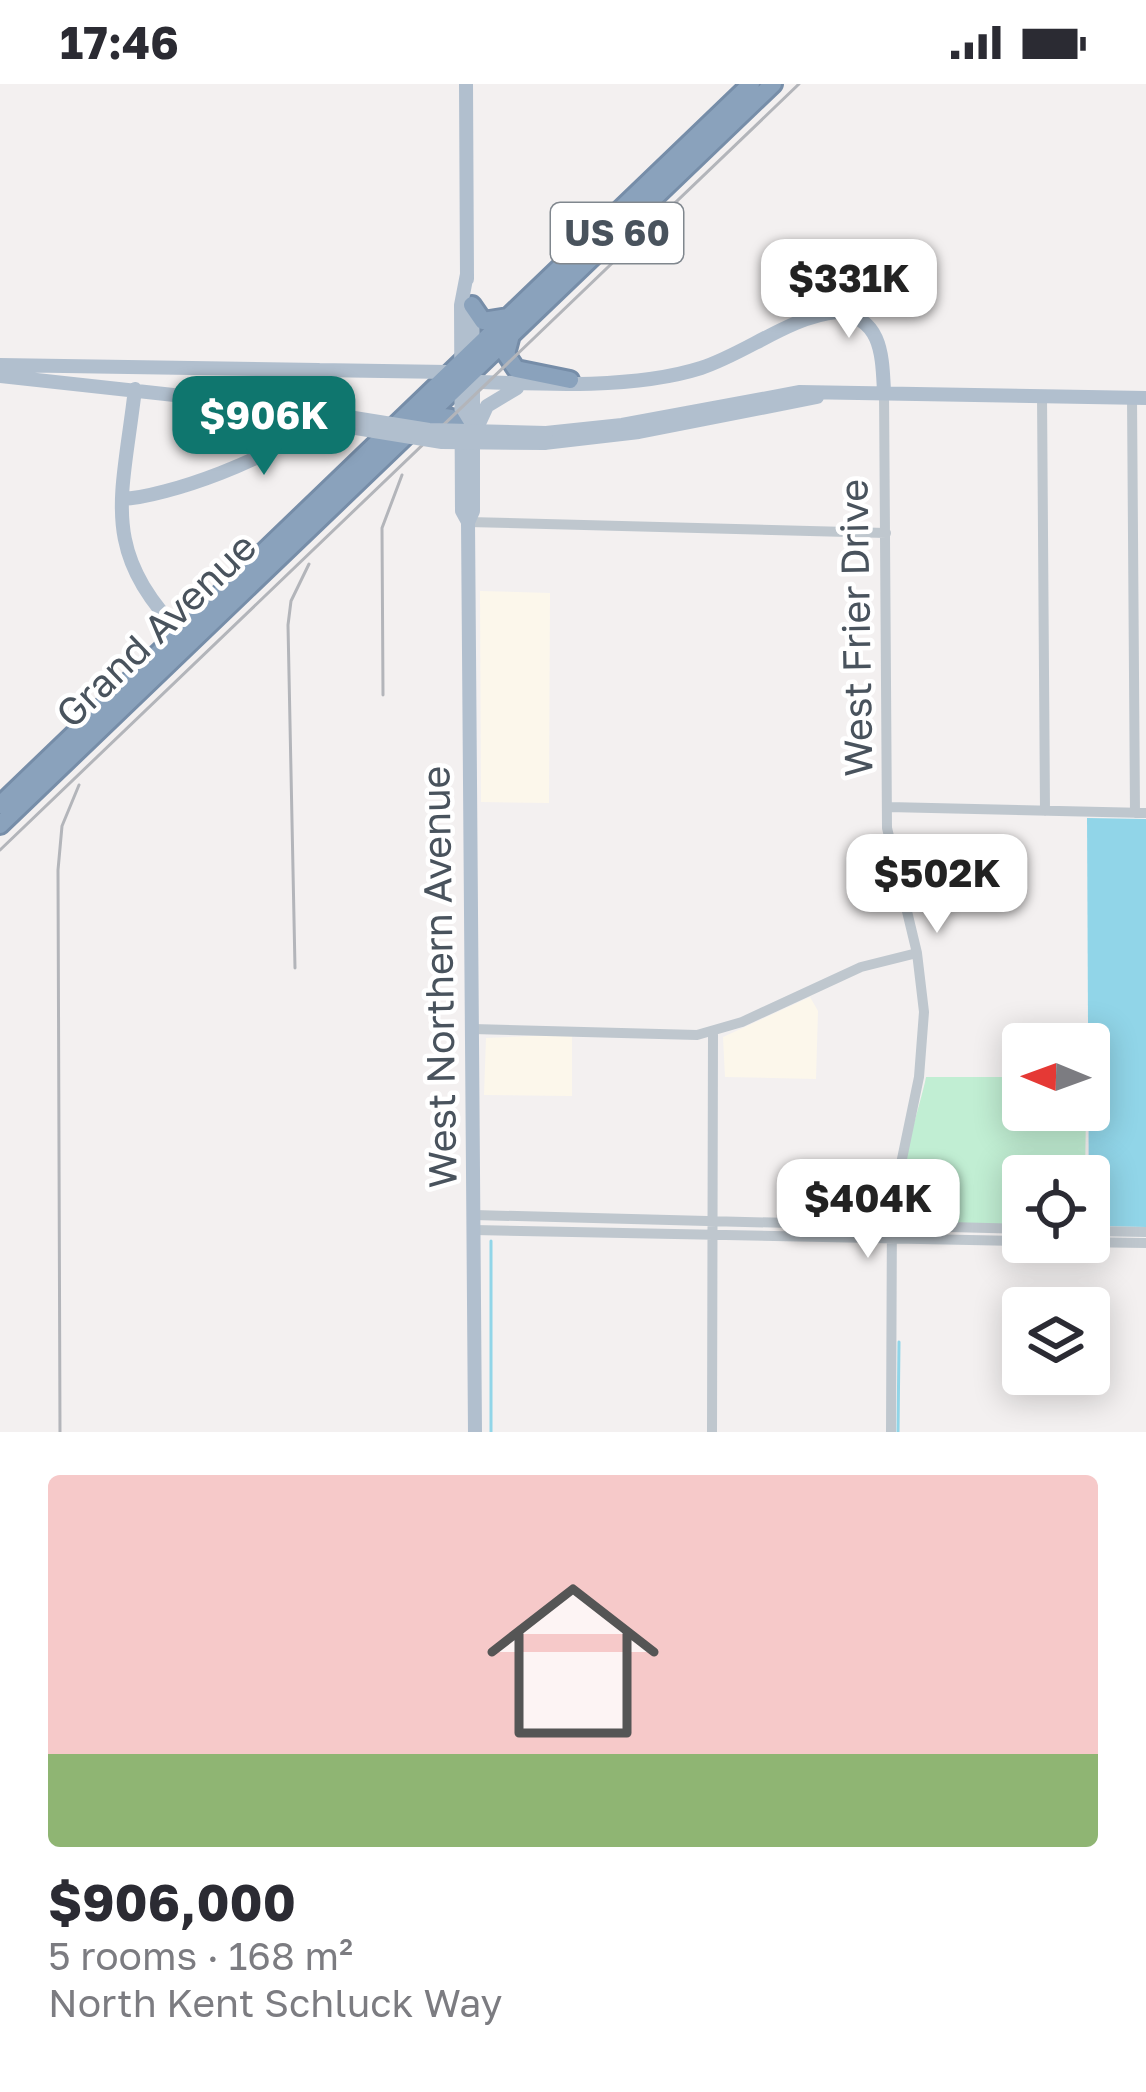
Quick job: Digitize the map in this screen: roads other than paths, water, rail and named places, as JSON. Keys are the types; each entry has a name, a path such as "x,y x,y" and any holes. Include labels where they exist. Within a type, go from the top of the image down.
{"highway":[{"name":"Grand Avenue","path":"185,638 407,435 751,84"},
{"name":"Grand Avenue","path":"0,825 41,775 471,370 510,326 773,84"},
{"path":"472,305 486,322 510,326 506,354 516,369 570,380"},
{"path":"407,435 442,416 458,423 462,436"},
{"name":"Grand Avenue","path":"0,805 41,775"}],"main road":[{"name":"West Northern Avenue","path":"466,84 473,452 473,512 468,522 475,1432"},
{"name":"West Northern Avenue","path":"467,274 472,305 471,370 462,436 462,511 468,522"},
{"path":"473,452 487,406 506,392 532,384 643,380 698,369 837,312 858,317 875,332 884,391"},
{"path":"0,365 215,372 471,370 532,384"},
{"path":"122,499 178,492 298,433 316,411 319,370"},
{"path":"0,376 136,389 429,430 545,438 800,392 1139,397"},
{"path":"136,389 122,499 124,542 134,578 185,638"}],"street":[{"name":"West Frier Drive","path":"884,391 890,848 917,953 921,1056 891,1232 891,1432"},
{"path":"1042,394 1045,811"},
{"path":"888,807 1141,813 1139,397"},
{"path":"468,522 886,533"},
{"path":"472,1029 591,1028 675,1036 713,1032 861,967 917,953"},
{"path":"712,1432 713,1032"},
{"path":"474,1223 1002,1232"},
{"path":"1110,1231 1146,1232"},
{"path":"986,1234 1002,1237"},
{"path":"1110,1243 1146,1244"}],"water":[{"path":"1087,818 1146,819 1146,1227 1110,1226 1110,1155 1089,1155 1089,1131 1110,1131 1110,1023 1088,1023"}],"waterway":[{"path":"491,1241 491,1432"},
{"path":"898,1432 899,1342"}],"railway":[{"path":"0,850 799,84"},
{"path":"383,695 382,528 402,475"},
{"path":"295,968 288,625 291,601 309,564"},
{"path":"60,1432 58,870 62,826 79,785"}]}
